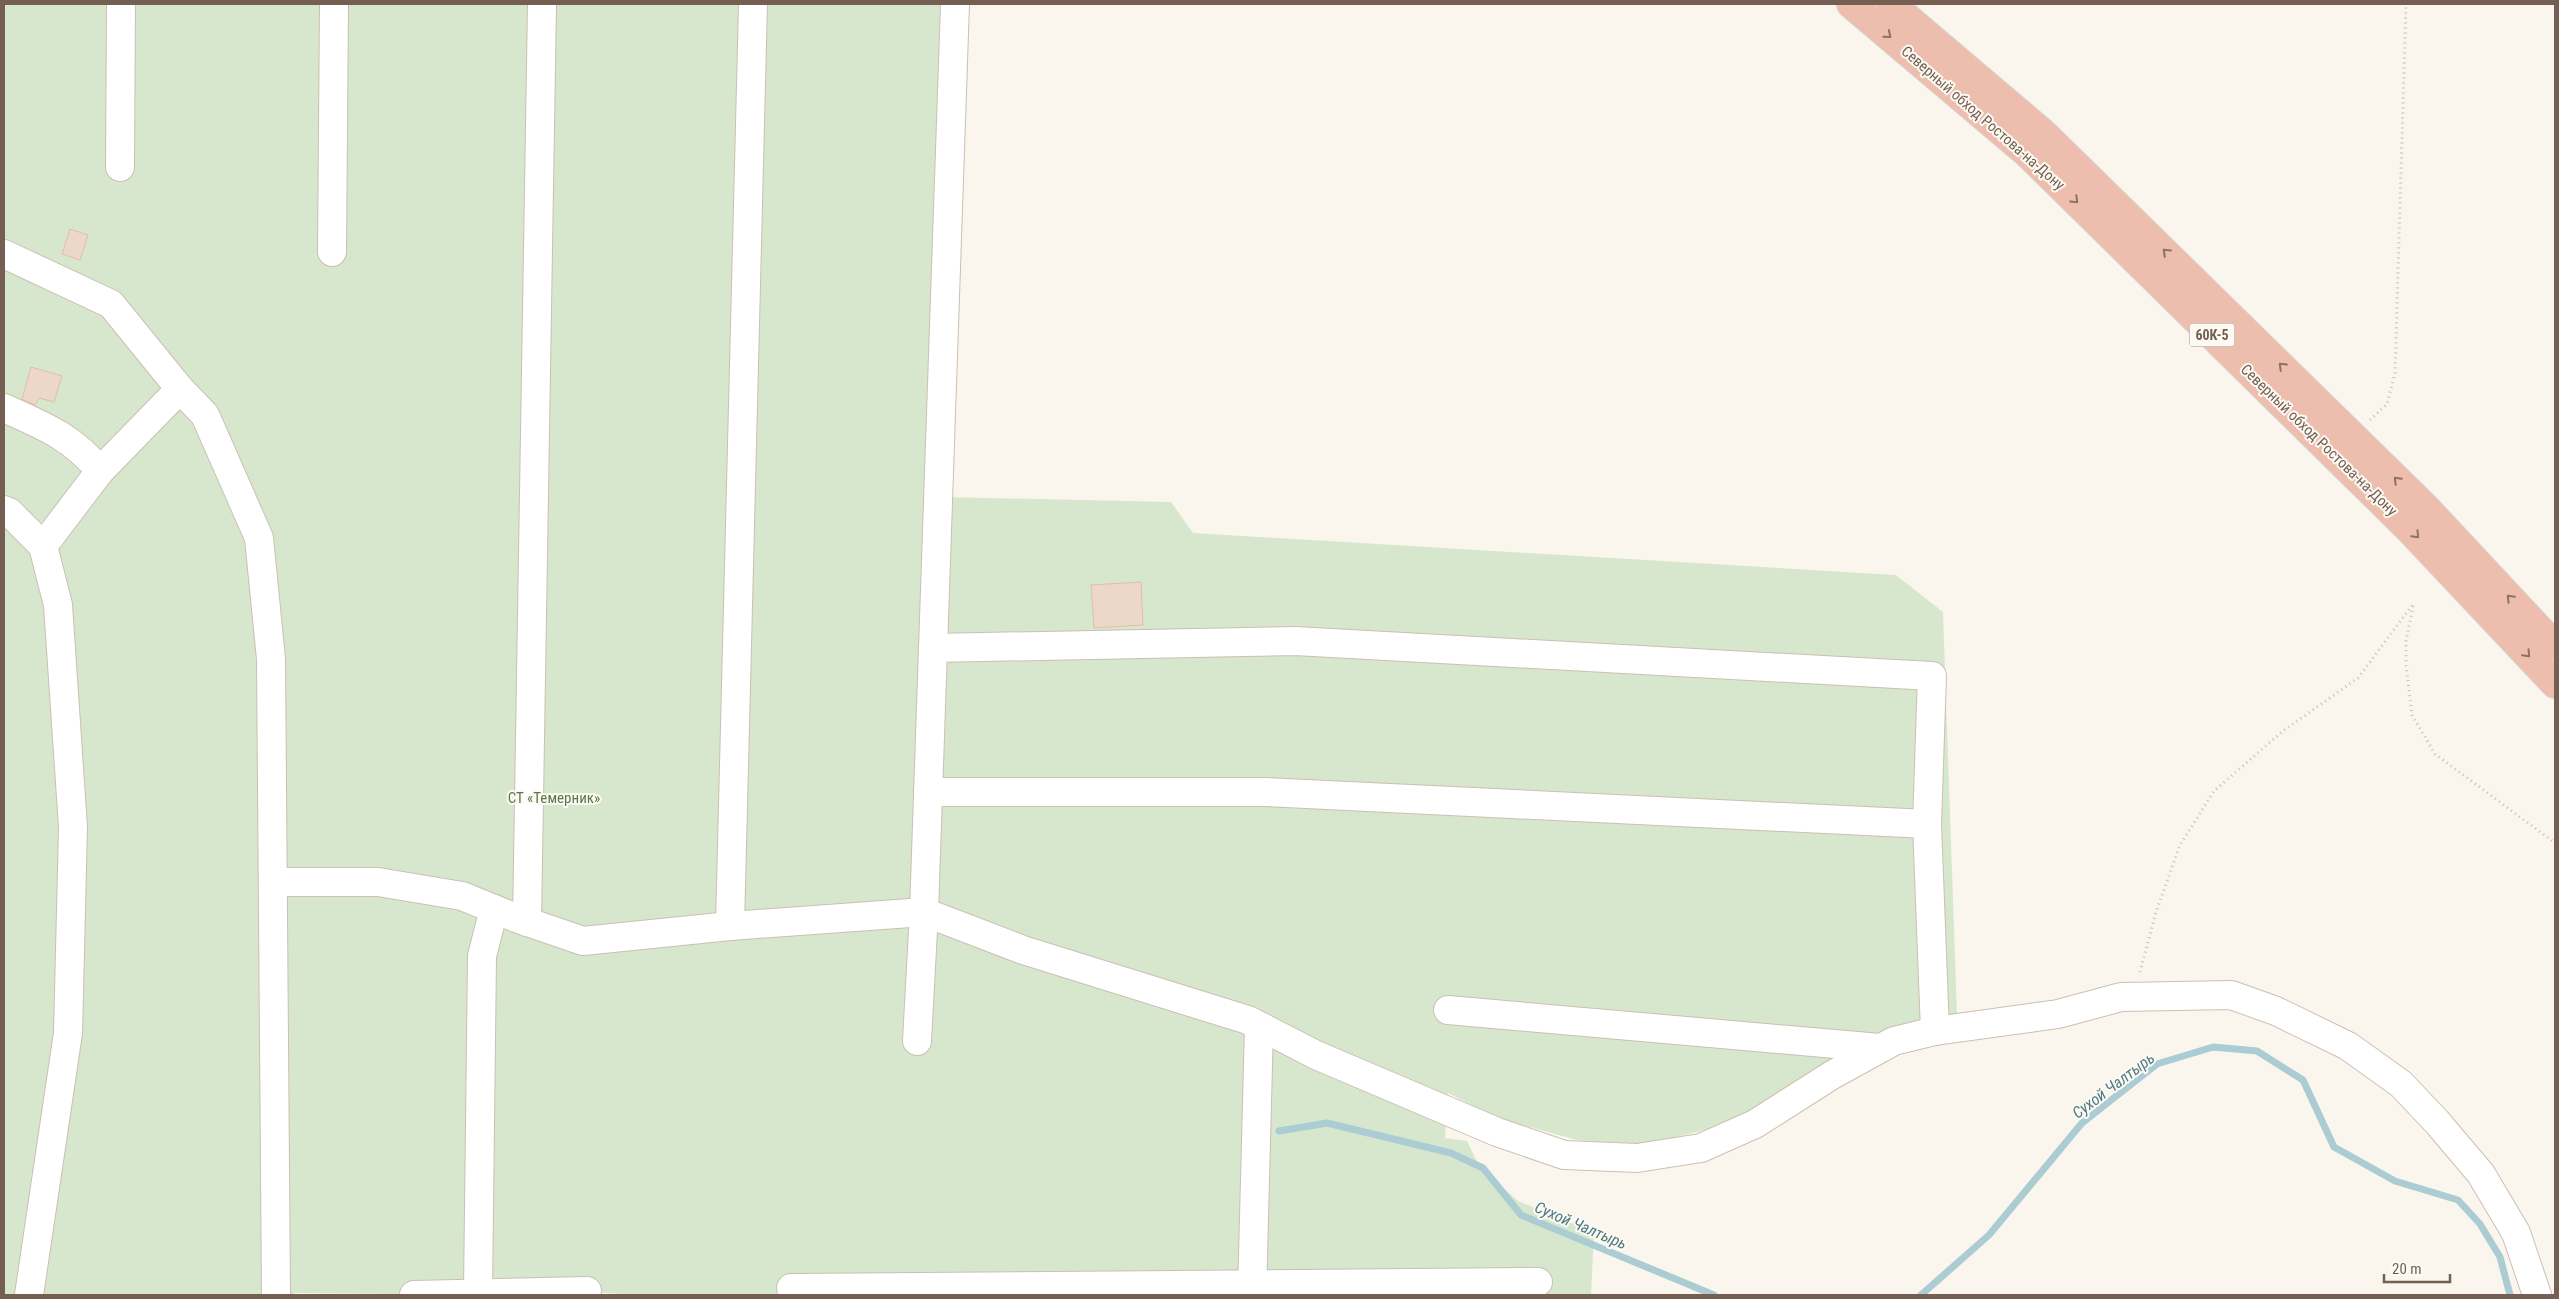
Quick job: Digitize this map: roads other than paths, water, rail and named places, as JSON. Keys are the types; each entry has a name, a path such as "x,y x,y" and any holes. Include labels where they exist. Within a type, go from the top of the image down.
{"highway":[{"name":"Северный обход Ростова-на-Дону","path":"1850,4 2027,153 2408,527 2555,684"},
{"name":"Северный обход Ростова-на-Дону","path":"1891,4 2044,134 2426,508 2555,646"}],"lane":[{"path":"120,167 121,4"},
{"path":"332,252 334,4"},
{"path":"528,922 542,4"},
{"path":"730,926 753,4"},
{"path":"917,1041 924,912 956,4"},
{"path":"4,254 111,304 180,389 205,415 259,538 271,659 276,1295"},
{"path":"44,546 100,470 180,389"},
{"path":"4,408 53,430 86,452 100,470"},
{"path":"4,510 9,512 44,546 58,605 73,827 68,1033 29,1295"},
{"path":"933,648 1296,641 1932,676 1927,824 1935,1031"},
{"path":"928,792 1265,792 1927,824"},
{"path":"273,882 378,882 462,896 583,941 730,926 924,912 1023,950 1248,1020 1316,1055 1496,1132 1564,1156 1637,1158 1701,1148 1755,1124 1832,1075 1880,1048 1894,1041 1935,1031 2058,1014 2120,997 2230,995 2276,1011 2348,1046 2400,1084 2437,1122 2481,1174 2516,1233 2537,1295"},
{"path":"478,1294 482,956 494,909"},
{"path":"1448,1010 1880,1048"},
{"path":"1252,1290 1259,1026"},
{"path":"791,1288 1252,1290 1538,1282"},
{"path":"414,1295 587,1291"}],"waterway":[{"name":"Сухой Чалтырь","path":"1921,1295 1989,1235 2082,1123 2157,1064 2213,1047 2257,1051 2303,1080 2334,1147 2395,1181 2458,1200 2480,1224 2500,1257 2510,1295"},
{"name":"Сухой Чалтырь","path":"1279,1131 1327,1123 1451,1153 1483,1168 1521,1215 1714,1295"}],"park label":[{"name":"СТ «Темерник»","path":"554,798"}]}
